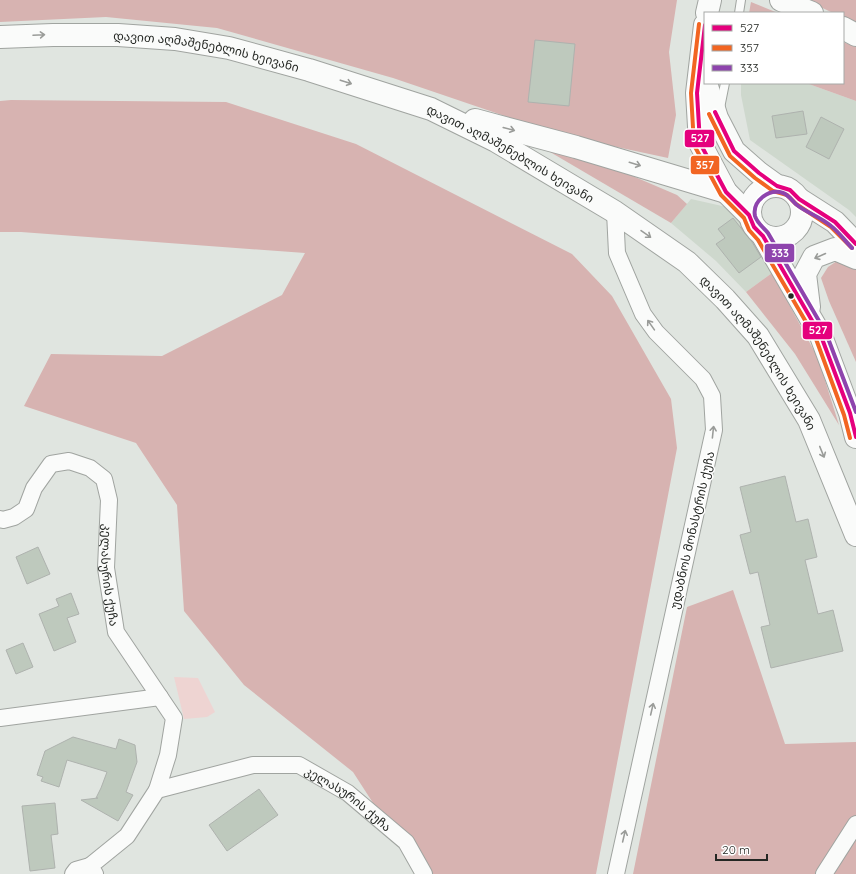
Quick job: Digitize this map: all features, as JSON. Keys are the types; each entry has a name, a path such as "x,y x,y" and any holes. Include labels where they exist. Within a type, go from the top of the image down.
{"main road":[{"path":"707,12 710,0"},
{"path":"781,0 810,12"},
{"path":"844,29 856,35"},
{"name":"დავით აღმაშენებლის ხეივანი","path":"0,37 118,35 175,39 229,48 301,68 431,109 496,141 615,212 687,262 725,299 758,336 809,420 856,535"},
{"path":"704,76 697,93 700,143 726,192 749,215 754,227 763,236 810,316 824,343 850,413 856,437"},
{"path":"706,84 717,118 734,151 759,173 777,186"},
{"path":"431,109 576,147 726,192"},
{"path":"749,215 752,200 756,194 769,186 777,186 790,190 799,199 835,222 856,244"},
{"path":"763,236 771,239 780,239 795,231 800,224 802,216 802,208 799,199"},
{"path":"810,316 805,274 814,257 835,249 856,258"}],"street":[{"name":"უდაბნოს მონასტრის ქუჩა","path":"615,212 618,253 643,314 656,332 703,378 712,396 714,430 616,874"},
{"name":"კელასურის ქუჩა","path":"0,519 3,520 14,517 26,509 34,488 51,464 69,461 90,468 104,479 109,500 106,568 116,632 174,718 168,755 157,790 127,836 92,870 76,870 73,874"},
{"path":"0,718 160,697"},
{"name":"კელასურის ქუჩა","path":"157,790 253,765 299,765 348,793 406,842 424,874"},
{"path":"824,874 856,824"}],"lane":[{"path":"739,12 741,0"},
{"path":"717,118 725,84"}],"shaded area":[{"path":"0,0 677,0 669,52 676,115 668,158 561,135 393,78 217,28 106,17 0,22"},
{"path":"806,0 856,0 856,24 844,18 844,12 831,12"},
{"path":"751,2 776,12 749,12"},
{"path":"844,42 856,47 856,101 809,84 844,84"},
{"path":"741,84 809,84 856,101 856,217 849,210 750,140 741,95"},
{"path":"0,101 226,102 356,144 572,254 612,296 671,399 677,448 596,874 419,874 353,772 244,685 184,611 177,505 136,443 24,406 51,354 162,356 282,295 305,253 21,232 0,232"},
{"path":"545,149 600,162 677,195 687,204 671,223"},
{"path":"691,199 731,208 753,238 772,273 746,292 716,261 671,223"},
{"path":"840,259 856,267 856,362 829,301 821,278 828,267"},
{"path":"772,273 818,358 839,425 795,354 746,292"},
{"path":"733,590 785,744 856,742 856,874 633,874 687,607"},
{"path":"174,677 198,678 215,712 207,717 184,719"}],"building":[{"path":"535,40 575,44 569,106 528,102"},
{"path":"803,111 807,134 776,138 772,116"},
{"path":"821,117 844,129 829,159 806,147"},
{"path":"733,218 752,242 761,257 739,273 716,244 725,238 718,229"},
{"path":"785,476 796,522 808,519 817,557 805,560 818,614 833,610 843,651 771,668 761,627 770,625 758,572 750,574 740,535 751,532 740,487"},
{"path":"38,547 50,574 27,584 16,557"},
{"path":"71,593 79,614 67,618 76,642 54,651 39,614 59,606 56,599"},
{"path":"23,643 33,667 16,674 6,650"},
{"path":"73,737 116,749 119,739 135,745 137,762 126,792 133,795 118,821 81,800 98,798 96,798 107,772 67,760 59,787 41,781 43,777 37,775 45,751"},
{"path":"259,789 278,815 227,851 209,825"},
{"path":"55,803 58,834 51,835 55,868 30,871 22,806"}],"transit line":[{"name":"357","path":"699,24 691,93 694,145 721,195 744,218 749,230 758,240 816,339 844,415 850,438"},
{"name":"527","path":"704,34 697,93 700,143 726,192 749,215 754,227 763,236 821,336 850,413 856,437"},
{"name":"527","path":"715,112 734,151 759,173 777,186 790,190 799,199 835,222 856,244"},
{"name":"357","path":"709,114 730,156 755,178 773,191 787,195 796,204 831,227 852,248"},
{"name":"333","path":"852,248 831,226 801,208 783,193 772,192 767,194 756,205 756,219 768,233 826,333 856,412"}]}
